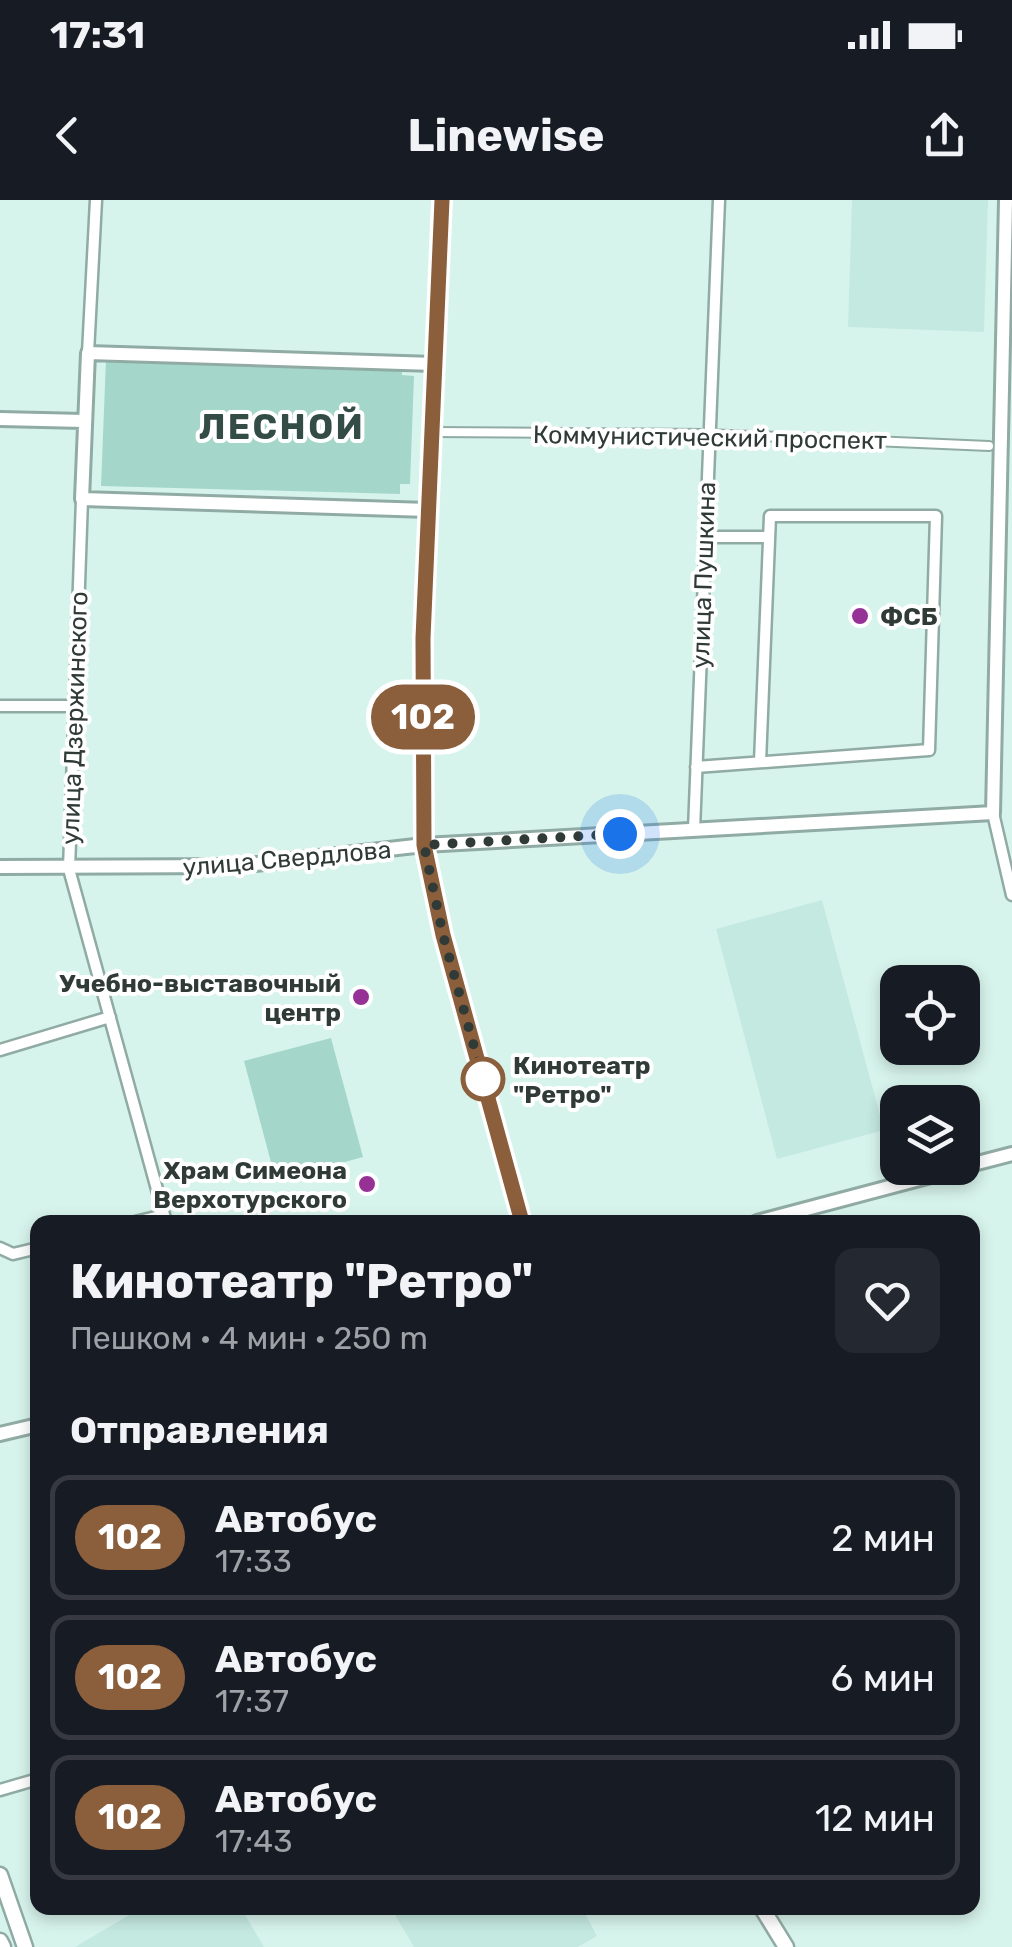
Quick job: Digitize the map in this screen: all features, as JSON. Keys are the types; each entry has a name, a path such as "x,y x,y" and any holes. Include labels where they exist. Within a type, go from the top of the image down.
{"main road":[{"path":"434,200 437,226"},
{"path":"442,200 437,226 430,364 420,638 421,846 516,1215"},
{"path":"425,510 431,432 430,364"},
{"path":"0,1874 25,1947"},
{"path":"770,1915 789,1947"}],"street":[{"name":"улица Дзержинского","path":"96,200 84,421 70,869 164,1215"},
{"name":"улица Пушкина","path":"694,830 719,200"},
{"path":"1006,200 992,813 1012,895"},
{"path":"88,353 430,364"},
{"path":"0,419 84,421"},
{"name":"Коммунистический проспект","path":"431,432 707,434 989,446"},
{"path":"82,499 425,510"},
{"path":"696,766 760,762 930,750 936,516 770,516 760,762"},
{"path":"704,536 769,538"},
{"path":"0,706 75,706"},
{"name":"улица Свердлова","path":"0,867 238,866 421,846 992,813"},
{"path":"0,1050 110,1016"},
{"path":"980,1162 1012,1154"},
{"path":"783,1215 895,1185"},
{"path":"0,1248 12,1254 30,1250"},
{"path":"0,1434 30,1427"},
{"path":"0,1790 30,1781"}],"shaded area":[{"path":"852,200 988,200 984,332 848,327"},
{"path":"822,900 880,1115 880,1131 777,1159 716,929"},
{"path":"129,1915 245,1915 264,1947 75,1947"},
{"path":"395,1915 586,1915 597,1936 578,1947 414,1947"}],"green space":[{"path":"106,359 402,366 402,375 414,376 410,484 400,484 400,494 101,486"},
{"path":"331,1038 363,1157 276,1181 244,1061"}],"bus line":[{"name":"102","path":"442,200 423,638 424,845 443,935 520,1215"}],"place":[{"name":"ФСБ","path":"860,616"},
{"name":"Учебно-выставочный центр","path":"361,997"},
{"name":"Кинотеатр \"Ретро\"","path":"483,1079"},
{"name":"Храм Симеона Верхотурского","path":"367,1184"}],"district":[{"name":"ЛЕСНОЙ","path":"282,427"}],"route":[{"path":"483,1079 443,935 424,845 620,834"}]}
